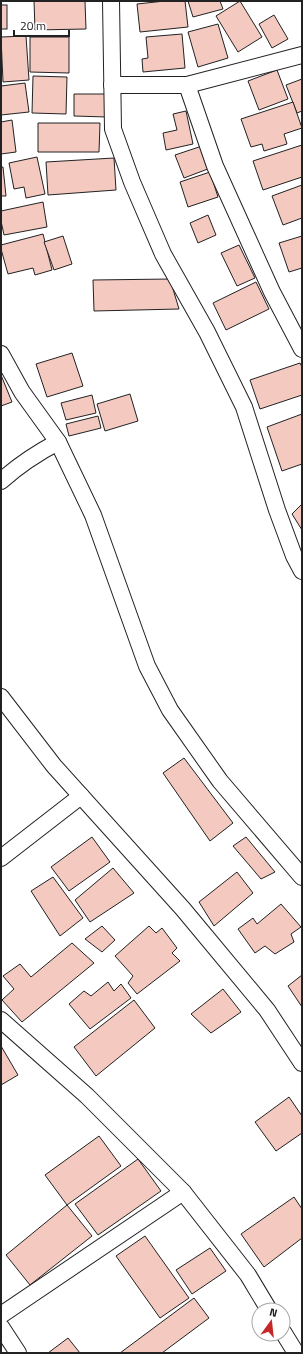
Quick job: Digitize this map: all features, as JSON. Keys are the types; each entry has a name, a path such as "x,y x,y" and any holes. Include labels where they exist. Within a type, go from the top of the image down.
{"street":[{"path":"111,1 113,129 132,182 163,254 207,332 244,407 277,510 294,556 302,571"},
{"path":"112,85 187,84 302,55"},
{"path":"187,84 215,166 272,292 302,349"},
{"path":"1,354 22,392 58,442 93,515 147,666 170,710 220,781 302,877"},
{"path":"1,481 15,468 38,452 58,442"},
{"path":"1,698 54,766 183,909 267,1010 302,1063"},
{"path":"1,858 81,796"},
{"path":"1,1020 87,1096 182,1192 248,1276 264,1302"},
{"path":"1,1315 182,1192"},
{"path":"1,1327 18,1353"},
{"path":"289,1342 296,1353"}],"building":[{"path":"34,1 85,1 86,29 35,30"},
{"path":"165,1 185,1 188,27 140,32 137,4"},
{"path":"188,1 220,1 223,9 193,17"},
{"path":"240,1 262,37 238,52 216,16"},
{"path":"1,5 7,5 7,29 1,29"},
{"path":"274,15 288,39 272,48 259,24"},
{"path":"218,24 228,58 198,67 188,32"},
{"path":"182,34 185,68 143,72 142,59 148,58 146,37"},
{"path":"26,36 29,80 3,82 1,37"},
{"path":"30,37 69,37 69,73 30,72"},
{"path":"277,70 288,99 259,110 248,81"},
{"path":"33,76 67,77 66,114 32,113"},
{"path":"302,79 302,111 297,113 286,85"},
{"path":"25,83 29,112 1,115 1,86"},
{"path":"74,94 107,94 107,117 74,116"},
{"path":"293,102 302,128 284,134 287,144 264,151 262,144 251,147 241,119"},
{"path":"186,111 193,144 166,150 163,133 177,130 173,114"},
{"path":"12,120 16,152 1,154 1,122"},
{"path":"38,123 100,123 99,152 38,152"},
{"path":"205,145 213,167 184,178 175,155"},
{"path":"302,145 302,177 263,190 253,161"},
{"path":"37,157 45,194 26,198 24,187 14,189 9,163"},
{"path":"114,158 116,190 48,195 46,162"},
{"path":"1,167 3,167 6,196 1,196"},
{"path":"210,172 218,197 188,207 180,182"},
{"path":"302,185 302,218 283,225 272,196"},
{"path":"43,202 47,227 4,235 1,221 1,211"},
{"path":"208,215 216,235 198,243 190,223"},
{"path":"43,234 52,270 35,275 33,268 8,274 1,245"},
{"path":"63,236 72,264 54,270 44,242"},
{"path":"302,236 302,268 289,272 279,243"},
{"path":"239,245 255,278 237,286 221,253"},
{"path":"170,279 179,309 94,311 93,280"},
{"path":"256,282 269,309 226,330 213,303"},
{"path":"72,353 83,386 47,397 36,364"},
{"path":"300,363 302,367 302,395 260,409 250,380"},
{"path":"1,375 12,402 1,406"},
{"path":"130,394 138,421 105,431 97,404"},
{"path":"92,395 96,413 66,420 61,403"},
{"path":"302,414 302,464 282,471 267,427"},
{"path":"98,416 101,428 69,436 66,424"},
{"path":"302,504 302,530 292,514"},
{"path":"184,758 233,823 210,841 163,773"},
{"path":"92,837 110,862 69,891 51,867"},
{"path":"246,837 275,872 261,879 233,846"},
{"path":"113,868 134,893 90,922 75,900"},
{"path":"237,872 253,893 214,926 199,902"},
{"path":"53,877 83,918 60,936 31,891"},
{"path":"281,904 301,927 291,934 294,942 275,954 265,946 255,953 238,929 253,918 257,924"},
{"path":"102,926 115,940 102,952 85,939"},
{"path":"149,926 156,933 162,928 177,948 172,953 180,961 137,994 128,983 133,976 115,956"},
{"path":"72,943 94,963 22,1022 2,1000 14,989 3,976 20,964 31,977"},
{"path":"302,975 302,1007 288,986"},
{"path":"108,982 114,991 121,984 131,998 90,1029 69,1004 84,991 91,996"},
{"path":"223,989 241,1012 211,1033 191,1014"},
{"path":"134,1000 155,1028 96,1076 74,1047"},
{"path":"1,1046 18,1075 1,1085"},
{"path":"289,1097 302,1116 302,1133 276,1151 255,1122"},
{"path":"99,1136 121,1166 67,1205 45,1175"},
{"path":"138,1159 161,1191 98,1235 75,1204"},
{"path":"294,1197 302,1209 302,1238 264,1267 241,1234"},
{"path":"67,1205 92,1236 30,1285 6,1255"},
{"path":"145,1236 189,1298 160,1318 116,1256"},
{"path":"210,1248 226,1271 192,1294 176,1270"},
{"path":"194,1298 209,1318 162,1353 120,1353"},
{"path":"68,1338 80,1353 48,1353"}]}
